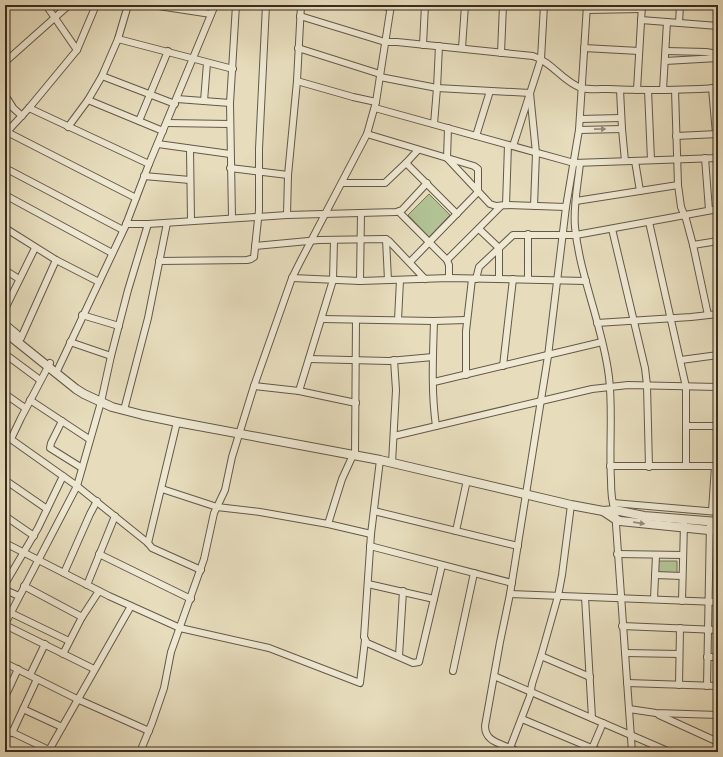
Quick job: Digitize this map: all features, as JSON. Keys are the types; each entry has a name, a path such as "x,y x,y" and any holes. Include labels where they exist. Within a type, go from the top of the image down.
{"street":[{"path":"46,5 77,50"},
{"path":"5,62 69,5"},
{"path":"96,5 77,50 30,108 6,133 136,198"},
{"path":"68,127 88,100 102,76 118,39 128,5"},
{"path":"152,5 211,14"},
{"path":"58,369 124,227 216,5"},
{"path":"232,218 230,103 236,5"},
{"path":"159,261 249,260 254,257 258,217 260,129 266,5"},
{"path":"287,215 288,175 297,81 300,5"},
{"path":"140,752 164,688 172,652 204,559 214,514 224,490 230,463 254,386 292,278 366,134 376,105 390,6 382,5"},
{"path":"423,45 425,5"},
{"path":"462,48 465,5"},
{"path":"501,53 503,5"},
{"path":"448,260 504,205 510,146 530,93 541,58 544,5"},
{"path":"679,23 680,5"},
{"path":"632,752 610,466 610,387 608,366 586,281 575,225 577,163 587,7 641,7 637,90"},
{"path":"300,16 385,42 462,48 541,58 564,78 582,88 620,90 715,88 717,134 676,136"},
{"path":"641,20 718,26"},
{"path":"663,90 668,22"},
{"path":"118,39 233,69"},
{"path":"434,124 439,46"},
{"path":"298,48 380,76 437,88 530,93"},
{"path":"584,48 639,51"},
{"path":"139,121 168,51"},
{"path":"666,51 706,52 718,54"},
{"path":"665,61 718,58"},
{"path":"204,101 207,63"},
{"path":"102,76 150,94 176,101 230,103"},
{"path":"297,81 353,97 434,124 510,146 577,163 718,158"},
{"path":"620,90 625,161"},
{"path":"648,90 651,160"},
{"path":"675,90 678,185 681,206 693,245 708,315"},
{"path":"476,136 490,91"},
{"path":"530,93 536,153 534,206"},
{"path":"5,95 12,107"},
{"path":"88,100 163,131"},
{"path":"5,103 22,116"},
{"path":"30,108 149,164"},
{"path":"580,119 621,118"},
{"path":"167,123 230,124"},
{"path":"448,128 447,158 493,206 566,207"},
{"path":"579,130 622,129"},
{"path":"366,134 474,166 478,169 478,192 410,262"},
{"path":"158,144 230,154"},
{"path":"190,149 191,221"},
{"path":"342,183 385,183 418,150"},
{"path":"705,158 709,210"},
{"path":"635,161 640,191"},
{"path":"406,163 457,214"},
{"path":"519,752 492,741 485,732 527,494 548,356 566,207 577,163"},
{"path":"5,168 124,227 148,224 287,215 399,212 427,183"},
{"path":"230,168 288,175"},
{"path":"144,176 190,180"},
{"path":"576,201 678,185"},
{"path":"5,195 112,253"},
{"path":"466,375 466,320 474,279 479,267 513,235 576,235 718,209"},
{"path":"399,212 448,260 449,278"},
{"path":"360,281 361,213"},
{"path":"649,222 686,386 686,466"},
{"path":"124,410 148,318 167,223"},
{"path":"94,669 5,625 77,486 101,402 111,356 132,278 148,224"},
{"path":"5,228 35,248 98,282"},
{"path":"479,229 499,248 499,279"},
{"path":"612,229 645,368 647,385 649,466"},
{"path":"528,234 528,279"},
{"path":"255,246 311,241 386,239 425,279"},
{"path":"386,239 388,280"},
{"path":"299,391 333,280 334,240"},
{"path":"693,245 718,241"},
{"path":"5,309 35,248"},
{"path":"20,338 56,260"},
{"path":"5,270 20,279"},
{"path":"292,278 360,281 449,278 558,279 586,281"},
{"path":"503,366 513,279"},
{"path":"398,320 400,280"},
{"path":"597,323 718,314"},
{"path":"82,315 119,326"},
{"path":"322,319 434,321 466,320"},
{"path":"328,524 342,479 354,455 356,403 356,320"},
{"path":"434,321 433,397 436,426"},
{"path":"5,325 76,389 101,402 124,410 177,422 380,460 571,505 603,510 615,519 643,524 712,525 718,531"},
{"path":"5,332 49,365 58,369 101,402"},
{"path":"70,342 111,356"},
{"path":"434,382 602,342"},
{"path":"5,354 40,380"},
{"path":"680,360 718,355"},
{"path":"309,359 394,360 433,358"},
{"path":"392,463 396,390 394,360"},
{"path":"12,439 25,408 49,365"},
{"path":"394,436 592,389 647,385 718,387"},
{"path":"254,386 299,391 356,403"},
{"path":"5,394 25,408"},
{"path":"30,400 90,438"},
{"path":"62,421 50,445 50,448 82,468"},
{"path":"148,543 177,422"},
{"path":"687,426 718,426"},
{"path":"5,435 97,501 156,551 200,570"},
{"path":"5,543 99,591 180,628 269,648 360,684 365,640 371,534 380,460"},
{"path":"603,510 614,506 715,512 716,466 610,466"},
{"path":"5,584 34,536 63,476"},
{"path":"5,480 47,509"},
{"path":"456,531 467,480"},
{"path":"162,489 217,507 260,512 328,524 371,534"},
{"path":"64,573 97,501"},
{"path":"510,748 531,692 532,684 542,656 558,596 571,505"},
{"path":"614,506 644,516 684,524"},
{"path":"374,511 518,546"},
{"path":"5,516 34,536"},
{"path":"87,585 115,516"},
{"path":"682,601 684,524"},
{"path":"707,686 712,525"},
{"path":"370,546 512,583"},
{"path":"99,554 191,599"},
{"path":"617,554 683,555"},
{"path":"654,599 656,555"},
{"path":"365,640 370,645 414,663 419,662 442,565"},
{"path":"453,671 474,573"},
{"path":"655,575 682,576"},
{"path":"368,584 434,598"},
{"path":"24,586 82,618"},
{"path":"5,590 19,596"},
{"path":"63,654 82,618 99,591"},
{"path":"399,656 403,591"},
{"path":"510,594 718,602"},
{"path":"584,597 592,718"},
{"path":"5,729 49,751 77,699 131,606"},
{"path":"11,613 69,641"},
{"path":"622,626 718,630"},
{"path":"679,685 680,628"},
{"path":"30,675 45,644"},
{"path":"625,653 679,654"},
{"path":"542,656 590,676"},
{"path":"707,657 718,657"},
{"path":"5,663 77,699 149,731"},
{"path":"5,697 18,669"},
{"path":"494,676 667,751"},
{"path":"12,733 37,679"},
{"path":"627,683 718,686"},
{"path":"23,709 62,727"},
{"path":"629,709 656,713 718,715"},
{"path":"656,713 718,742"},
{"path":"522,719 592,750 601,752"},
{"path":"592,750 603,722"}],"green space":[{"path":"429,194 450,215 429,237 408,215"},
{"path":"658,561 677,561 677,574 657,573"}]}
